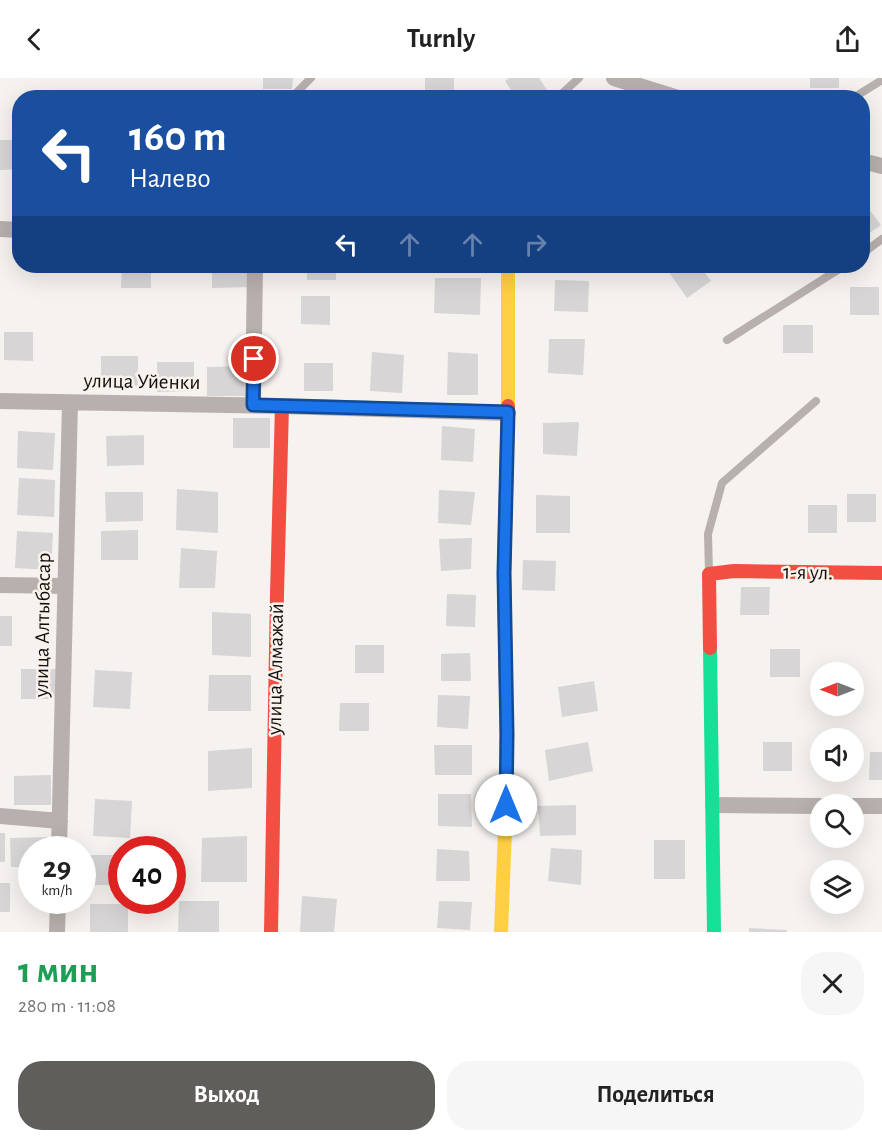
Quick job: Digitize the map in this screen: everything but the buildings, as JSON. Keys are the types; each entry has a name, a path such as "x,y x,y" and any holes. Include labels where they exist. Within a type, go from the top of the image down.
{"street":[{"path":"614,78 652,90"},
{"path":"253,405 255,273"},
{"path":"501,932 507,735 504,573 508,412 508,273"},
{"name":"улица Уйенки","path":"0,401 508,412"},
{"name":"улица Алтыбасар","path":"59,836 70,403"},
{"name":"улица Алмажай","path":"272,932 282,406"},
{"name":"1-я ул.","path":"709,574 734,571 882,573"},
{"path":"709,574 714,932"},
{"path":"0,585 65,586"},
{"path":"714,805 810,806"},
{"path":"864,806 882,806"},
{"path":"0,816 60,821"},
{"path":"57,932 58,914"}],"lane":[{"path":"299,90 311,78"},
{"path":"566,90 579,78"},
{"path":"866,90 882,80"},
{"path":"727,340 833,273"},
{"path":"709,574 708,534 722,483 816,401"}],"traffic: fast":[{"path":"710,648 714,932"}],"traffic: slow":[{"path":"508,273 508,406"},
{"path":"501,932 506,805 506,690"}],"traffic: jam":[{"path":"271,932 282,406"},
{"path":"506,690 504,573 508,406"},
{"path":"710,648 709,574 734,571 882,573"}],"route":[{"path":"254,359 253,405 508,412 504,573 506,805"}]}
